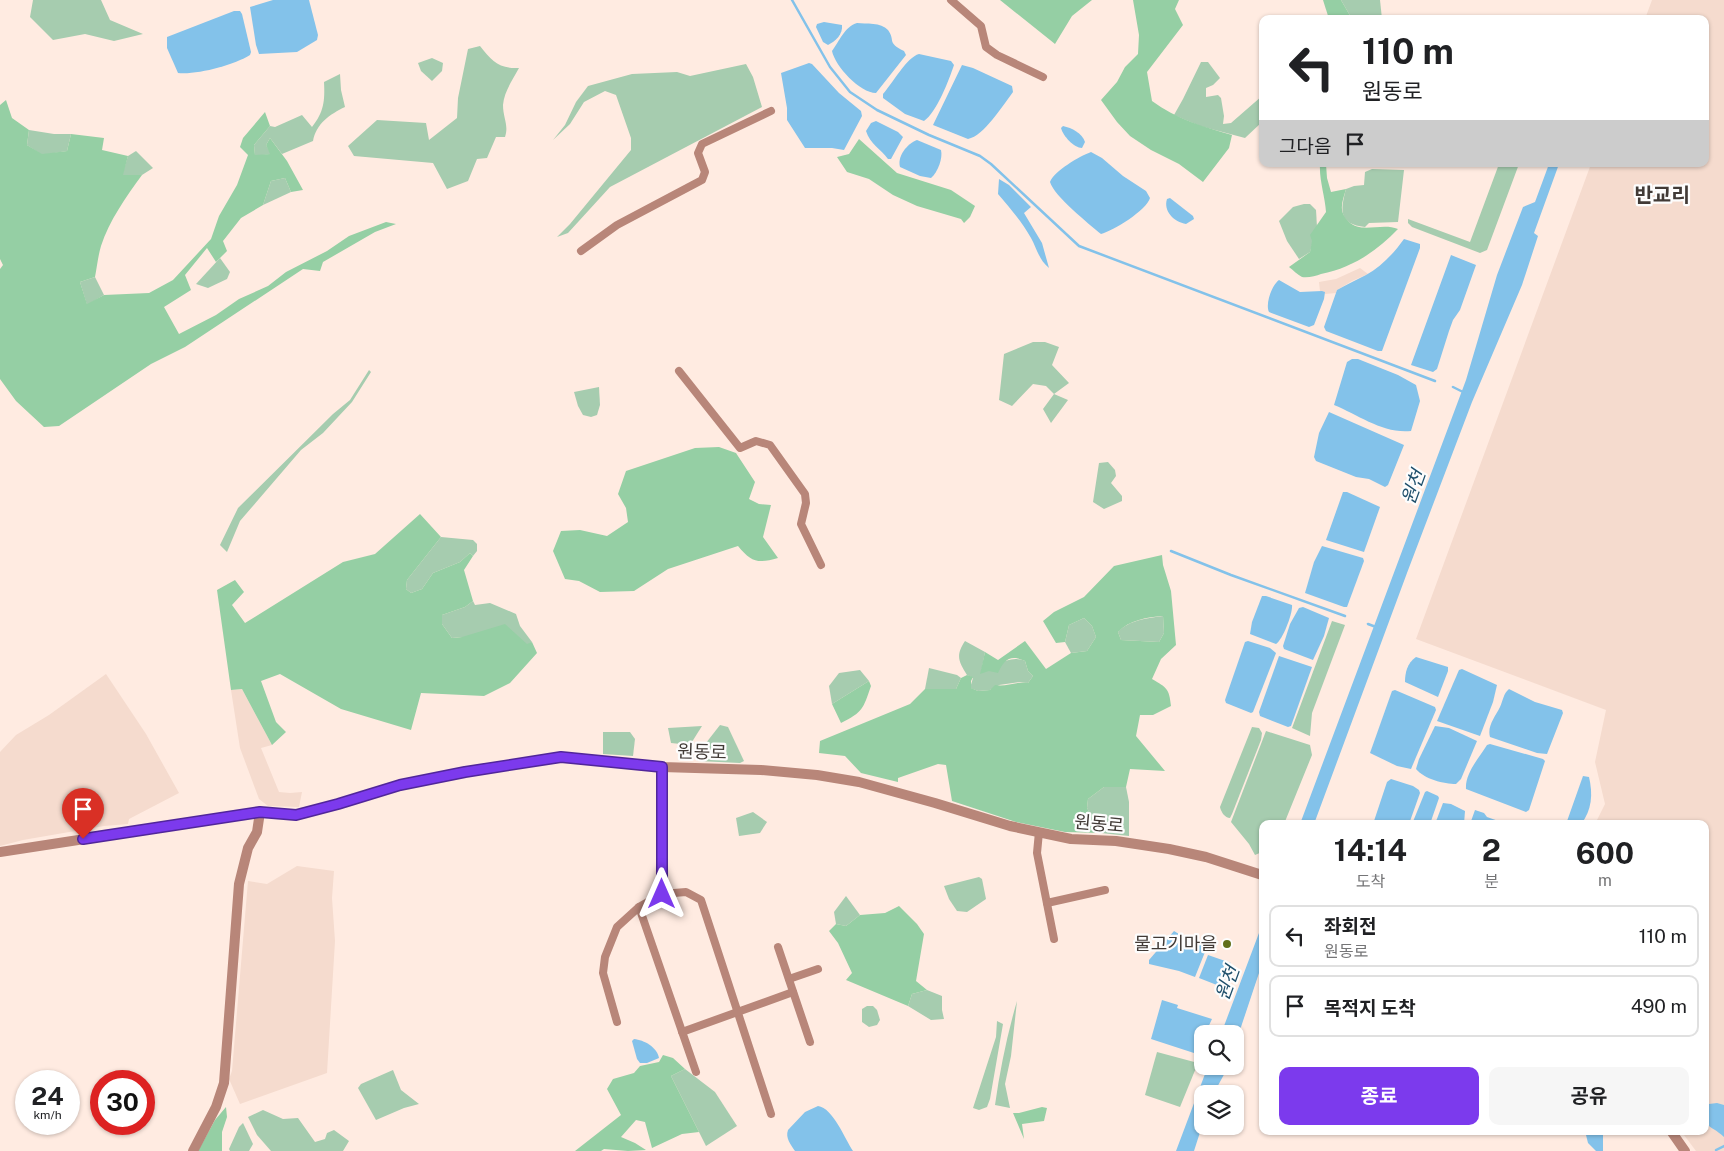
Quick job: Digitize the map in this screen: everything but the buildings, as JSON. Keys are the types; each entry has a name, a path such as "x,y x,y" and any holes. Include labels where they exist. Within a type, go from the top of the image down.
{"street":[{"path":"951,0 981,26 986,47 997,55 1042,77"},
{"path":"581,251 617,225 702,180 705,172 698,153 702,144 771,110"},
{"path":"679,371 740,448 756,441 770,445 805,494 806,503 801,524 821,565"},
{"name":"원동로","path":"0,852 260,812 296,815 400,785 465,772 561,757 662,767 761,770 833,778 868,785 1010,826 1071,839 1116,841 1169,849 1206,857 1259,874"},
{"path":"662,767 662,894"},
{"path":"193,1151 216,1106 224,1083 239,884 248,848 257,832 260,812"},
{"path":"1040,832 1037,853 1054,939"},
{"path":"1047,903 1105,890"},
{"path":"617,1022 603,973 605,957 617,927 639,907 662,894 686,892 701,900 772,1114"},
{"path":"639,907 696,1072"},
{"path":"778,947 810,1042"},
{"path":"789,979 818,969"},
{"path":"682,1032 793,992"},
{"path":"1674,1135 1685,1151"}],"shaded area":[{"path":"1652,0 1724,0 1724,1151 1696,1151 1684,1135 1709,1135 1709,820 1597,820 1605,804 1595,762 1606,710 1416,639 1590,167 1709,167 1709,15 1646,15"},
{"path":"1360,268 1368,274 1352,281 1337,290 1336,293 1325,294 1320,291 1319,282 1336,279"},
{"path":"106,674 146,734 179,793 129,819 128,824 104,826 23,840 0,846 0,752 16,735 49,715"},
{"path":"242,689 272,745 261,748 279,792 302,792 299,807 268,806 259,799 240,748 231,690"},
{"path":"297,866 334,871 332,898 335,941 327,1073 240,1104 229,1079 232,1071 248,881 267,884"}],"green space":[{"path":"33,0 101,0 110,20 143,34 114,41 85,34 53,40 30,17"},
{"path":"1000,0 1092,0 1072,16 1055,44"},
{"path":"1133,0 1179,0 1175,9 1183,25 1147,72 1152,101 1180,118 1232,135 1229,148 1203,182 1179,164 1151,150 1130,136 1101,100 1117,82 1125,67 1138,54 1139,35"},
{"path":"1323,0 1341,0 1350,15 1328,15"},
{"path":"1341,0 1380,0 1382,15 1350,15"},
{"path":"480,46 496,63 506,67 519,68 505,95 503,110 506,129 505,137 496,137 487,158 477,159 468,181 447,189 433,163 354,156 348,146 377,120 426,123 429,140 457,118 458,98 468,49"},
{"path":"432,58 443,63 442,71 432,81 421,71 418,63"},
{"path":"1201,62 1208,62 1220,78 1213,85 1206,88 1206,97 1218,95 1221,98 1224,116 1223,124 1231,123 1259,99 1259,125 1245,138 1200,126 1174,115"},
{"path":"746,64 753,77 762,107 610,187 568,233 557,237 631,150 631,138 616,95 605,91 584,102 570,124 553,140 565,125 576,102 588,86 632,74 677,72 690,76"},
{"path":"340,74 345,107 324,120 317,130 313,141 282,154 270,138 266,145 271,154 255,156 254,145 270,126 275,127 302,115 312,127 323,106 324,82"},
{"path":"6,100 12,118 29,130 27,145 42,154 67,151 71,134 104,138 102,150 128,156 123,175 142,175 113,218 104,237 95,277 80,282 87,304 104,295 149,293 173,280 211,239 219,216 237,185 248,155 240,147 243,138 265,112 270,126 254,145 255,155 270,154 266,145 270,138 287,161 303,190 291,192 285,178 271,181 263,205 241,218 223,241 227,251 216,262 207,248 185,275 191,290 164,307 179,334 216,315 239,299 268,286 286,272 327,251 349,236 386,222 396,224 375,232 323,262 320,271 303,269 185,347 151,364 59,426 44,427 16,401 0,379 0,269 3,265 0,259 0,105"},
{"path":"29,130 54,134 71,134 67,151 42,155 27,145"},
{"path":"859,139 897,173 951,190 975,206 970,217 964,223 961,219 917,206 893,195 869,179 847,172 837,157 849,154"},
{"path":"136,151 153,168 142,175 122,175 128,156"},
{"path":"1320,167 1326,167 1331,192 1346,189 1342,210 1349,222 1366,228 1392,227 1398,229 1373,251 1343,268 1312,277 1302,277 1289,267 1310,252 1312,241 1310,235 1326,212"},
{"path":"1498,167 1518,167 1487,250 1480,253 1412,227 1408,223 1408,219 1470,242"},
{"path":"1372,169 1404,170 1398,222 1369,223 1365,227 1350,223 1344,215 1343,204 1346,189 1364,185 1365,172"},
{"path":"285,178 291,192 263,205 271,181"},
{"path":"1310,204 1316,210 1317,227 1310,252 1299,259 1287,241 1279,221 1293,207"},
{"path":"220,258 230,272 227,279 208,288 196,284"},
{"path":"95,277 104,295 87,305 80,282"},
{"path":"1033,342 1045,342 1059,347 1052,365 1069,383 1054,394 1046,386 1033,384 1012,406 999,400 1004,354"},
{"path":"369,370 371,372 352,402 323,433 301,450 240,521 227,552 220,545 238,508 333,414 350,400"},
{"path":"599,387 600,405 597,415 591,417 583,415 574,392"},
{"path":"1054,394 1068,400 1051,423 1043,409"},
{"path":"719,447 736,453 755,482 749,499 759,504 771,505 763,537 778,558 765,561 755,560 738,546 668,569 634,591 600,592 579,581 565,579 553,551 561,531 580,530 607,536 628,522 626,508 618,494 626,471 695,448"},
{"path":"1108,462 1115,470 1116,476 1111,483 1122,496 1122,501 1104,509 1093,502 1099,463"},
{"path":"420,514 441,537 407,580 406,589 411,593 422,589 433,573 460,562 470,553 473,556 464,570 473,601 465,607 442,615 442,624 452,638 462,637 505,624 527,644 532,642 537,653 510,683 484,696 421,693 411,730 341,709 280,674 261,681 276,722 286,732 272,745 242,689 231,690 217,590 235,580 244,592 232,605 245,623 343,562 375,554"},
{"path":"441,537 473,540 477,544 477,551 473,556 470,553 460,562 433,573 422,589 411,593 406,589 407,580"},
{"path":"1162,555 1171,591 1176,645 1161,659 1152,679 1166,689 1171,706 1153,715 1140,715 1136,736 1165,771 1130,769 1126,787 1104,787 1088,799 1087,808 1101,833 1065,832 1016,822 952,801 946,765 938,764 898,778 898,782 861,773 845,756 819,753 820,741 910,704 925,689 956,689 961,678 967,675 973,677 971,688 978,691 990,690 995,685 1028,683 1033,676 1028,671 1025,661 1015,658 1005,662 998,673 989,671 980,674 985,652 998,660 1025,641 1046,669 1071,653 1087,651 1096,637 1092,626 1084,618 1069,625 1065,642 1056,643 1043,621 1054,612 1084,597 1114,566","holes":["1163,616 1164,633 1159,642 1121,640 1118,632 1133,622 1145,618"]},
{"path":"473,601 475,605 490,603 516,614 520,626 532,642 528,645 462,637 452,638 442,624 442,615 465,607"},
{"path":"1163,616 1164,633 1159,642 1121,640 1118,632 1122,628 1139,620"},
{"path":"1084,618 1092,626 1096,637 1087,651 1071,653 1065,642 1069,625"},
{"path":"1332,621 1345,625 1312,713 1310,736 1292,728"},
{"path":"965,641 985,652 981,673 1002,662 1019,659 1025,661 1028,671 1033,676 1028,683 1020,682 999,685 990,690 978,691 970,688 973,678 967,675 959,659 960,651"},
{"path":"929,668 957,675 961,678 956,689 925,689"},
{"path":"860,670 869,681 832,704 829,686 839,673"},
{"path":"869,681 871,686 861,709 854,716 841,723 832,704"},
{"path":"720,725 728,727 744,761 740,763 698,761 695,757"},
{"path":"702,726 690,745 671,743 668,728"},
{"path":"1252,727 1259,728 1262,733 1261,740 1232,814 1228,818 1221,811 1220,807"},
{"path":"1266,731 1310,745 1312,755 1286,820 1259,820 1259,853 1255,855 1249,844 1231,822"},
{"path":"603,732 630,732 635,739 633,756 603,754"},
{"path":"1104,787 1126,787 1129,802 1129,836 1101,833 1087,808 1088,799"},
{"path":"753,812 767,822 760,833 739,836 736,818"},
{"path":"979,877 982,879 986,899 967,912 957,911 949,899 944,886"},
{"path":"846,896 860,915 846,926 836,924 834,912"},
{"path":"899,906 924,934 916,981 927,990 912,994 908,1006 846,980 852,973 838,943 829,931 836,924 846,926 860,915 885,913"},
{"path":"927,990 942,996 944,1019 931,1020 908,1006 912,994"},
{"path":"1017,1001 1011,1056 1005,1084 1010,1108 995,1105 1004,1053"},
{"path":"867,1006 873,1006 877,1010 880,1020 877,1025 869,1027 862,1022 862,1009"},
{"path":"997,1021 1003,1024 990,1099 987,1107 979,1110 973,1108 996,1037"},
{"path":"1157,1052 1194,1062 1194,1073 1180,1107 1145,1095"},
{"path":"663,1055 673,1058 685,1069 671,1076 699,1132 682,1134 652,1148 645,1122 636,1120 621,1137 646,1150 604,1149 601,1151 575,1151 621,1115 607,1089 613,1079 634,1073 640,1066 659,1062"},
{"path":"685,1069 715,1092 737,1126 706,1146 671,1076"},
{"path":"393,1070 401,1090 419,1104 376,1120 358,1088 361,1084"},
{"path":"226,1107 227,1117 222,1132 222,1151 198,1151 215,1120"},
{"path":"1042,1107 1047,1108 1044,1121 1022,1124 1024,1139 1013,1113"},
{"path":"263,1110 283,1119 298,1118 315,1142 325,1139 327,1133 334,1130 349,1141 343,1151 271,1151 257,1135 248,1117"},
{"path":"243,1123 253,1144 249,1151 230,1151 229,1149 239,1127"}],"water":[{"path":"273,0 309,0 318,35 317,40 297,52 259,54 250,7"},
{"path":"234,11 240,11 242,14 251,52 250,55 215,68 178,73 167,48 167,37"},
{"path":"824,22 842,25 838,37 828,45 823,42 816,27 817,24"},
{"path":"857,23 885,27 893,43 904,51 906,55 876,93 863,89 849,78 838,64 832,51 849,27"},
{"path":"919,54 951,61 954,65 938,103 924,121 905,114 883,98 883,94 905,65 914,56"},
{"path":"809,63 839,93 861,111 862,116 844,150 805,148 787,120 787,108 781,73"},
{"path":"962,65 1012,86 1013,92 987,126 974,137 968,139 933,125"},
{"path":"876,121 898,132 903,137 891,159 888,159 873,143 866,131 871,123"},
{"path":"1063,126 1082,136 1085,142 1082,148 1072,144 1066,138 1061,128"},
{"path":"917,140 941,150 939,165 931,178 920,176 900,167 901,155 910,144"},
{"path":"1091,152 1146,191 1150,198 1143,208 1129,219 1101,234 1058,195 1050,182 1057,173 1074,160"},
{"path":"1548,167 1558,167 1534,233 1538,236 1522,285 1472,402 1315,820 1301,820 1466,380 1497,275 1523,207 1535,202"},
{"path":"999,179 1009,185 1031,207 1024,213 1042,243 1049,268 1040,258 1024,226 998,194"},
{"path":"1170,198 1193,216 1194,219 1186,224 1177,221 1170,215 1166,203 1167,199"},
{"path":"1404,239 1420,244 1420,248 1382,351 1326,331 1324,327 1337,290 1377,268"},
{"path":"1451,255 1476,265 1460,310 1453,320 1437,369 1433,372 1411,365"},
{"path":"1279,280 1300,292 1325,292 1314,325 1309,327 1269,312 1270,295 1276,282"},
{"path":"1352,359 1358,359 1398,375 1416,385 1420,401 1411,431 1391,430 1381,427 1334,405 1347,362"},
{"path":"1329,412 1404,445 1388,485 1385,487 1369,479 1356,477 1316,461 1314,457 1319,433"},
{"path":"1343,492 1347,492 1380,507 1364,552 1326,540"},
{"path":"1322,546 1363,558 1364,561 1347,607 1305,593 1314,562"},
{"path":"1262,596 1292,605 1287,626 1276,644 1250,634 1252,622"},
{"path":"1303,607 1329,618 1324,636 1313,660 1284,649 1283,646 1290,624 1299,608"},
{"path":"1248,641 1270,648 1276,653 1251,713 1226,703 1225,700 1245,642"},
{"path":"1279,656 1312,667 1291,726 1288,727 1260,716 1259,712"},
{"path":"1416,657 1448,667 1438,697 1405,682 1407,668"},
{"path":"1462,669 1497,685 1493,702 1480,736 1437,721 1459,670"},
{"path":"1509,689 1535,702 1562,710 1563,713 1547,754 1537,753 1490,737 1491,725 1504,695"},
{"path":"1395,690 1435,707 1436,710 1411,769 1397,766 1370,753 1392,691"},
{"path":"1435,726 1449,728 1477,741 1461,779 1456,784 1424,776 1416,769"},
{"path":"1490,744 1545,761 1529,810 1526,812 1466,789 1470,771 1487,745"},
{"path":"1583,776 1589,777 1591,802 1585,819 1567,820"},
{"path":"1391,779 1413,786 1419,790 1420,793 1410,820 1374,820 1387,782"},
{"path":"1427,791 1439,798 1431,820 1414,820"},
{"path":"1443,803 1451,804 1465,811 1464,820 1437,820"},
{"path":"1475,810 1496,820 1471,820"},
{"path":"1174,931 1192,942 1207,947 1195,977 1149,964 1149,960"},
{"path":"1259,933 1259,973 1242,1025 1224,1025"},
{"path":"1208,955 1231,963 1222,987 1199,978"},
{"path":"1162,1000 1178,1005 1177,1008 1212,1019 1209,1025 1194,1025 1194,1053 1151,1039"},
{"path":"634,1039 650,1045 656,1051 659,1058 647,1063 640,1063 632,1041"},
{"path":"1205,1075 1224,1075 1218,1085 1201,1085"},
{"path":"1194,1103 1194,1135 1199,1135 1194,1151 1176,1151"},
{"path":"1717,1103 1724,1105 1724,1137 1709,1126 1709,1104"},
{"path":"818,1106 829,1112 834,1118 853,1151 795,1151 788,1139 788,1130 805,1112"},
{"path":"1586,1135 1603,1135 1603,1151 1596,1151 1588,1143"}],"waterway":[{"path":"792,0 830,67 850,92 877,110 929,135 980,156 1079,246 1435,381"},
{"path":"1453,387 1463,392"},
{"path":"1171,551 1345,616"},
{"path":"1368,624 1376,627"},
{"path":"1716,1150 1724,1146"}],"place":[{"name":"물고기마을","path":"1227,944"}],"district":[{"name":"반교리","path":"1662,195"}],"route":[{"path":"83,839 260,812 296,815 400,785 465,772 561,757 662,767 662,894"}],"water label":[{"name":"원천","path":"1413,487"},
{"name":"원천","path":"1227,983"}]}
